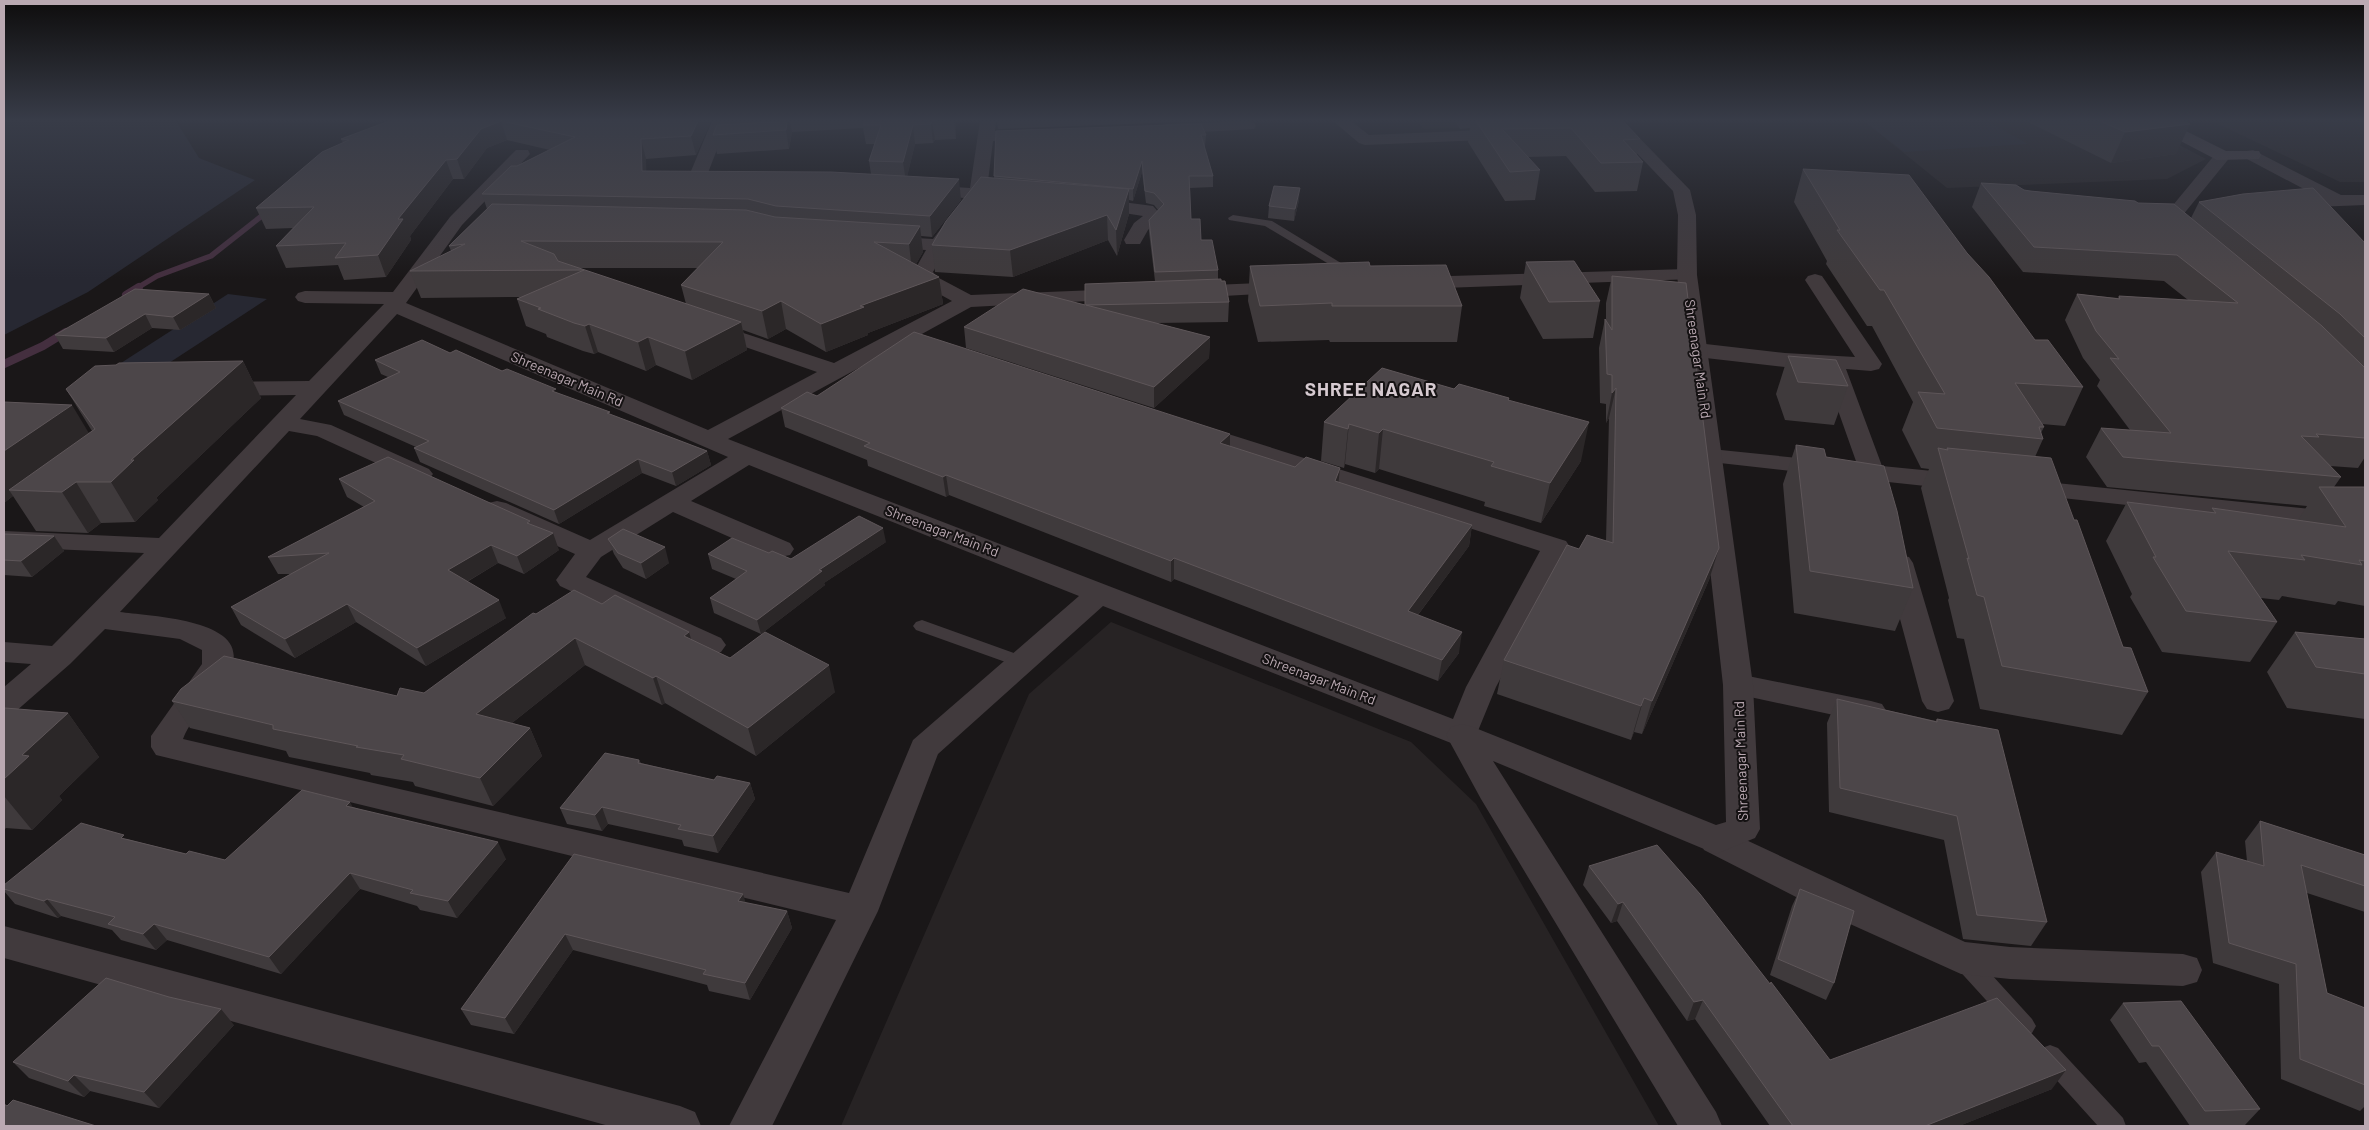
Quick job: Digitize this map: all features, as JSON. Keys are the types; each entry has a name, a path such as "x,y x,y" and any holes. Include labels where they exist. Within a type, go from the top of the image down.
{"street":[{"path":"4,704 60,657 98,619 165,546 284,423 396,302 506,174"},
{"path":"699,174 695,183 735,184"},
{"path":"966,301 930,281 923,273 938,245 978,194 981,174"},
{"name":"Shreenagar Main Rd","path":"396,302 747,456 1462,735 1716,840 1743,829 1738,684 1687,275 1688,215 1681,190 1664,174"},
{"path":"2168,222 2208,174"},
{"path":"2288,174 2338,200"},
{"path":"901,189 1025,198"},
{"path":"2273,204 2338,200 2364,201"},
{"path":"1072,202 1147,210 1153,216 1141,226 1133,240"},
{"path":"2148,220 2168,222 2197,217"},
{"path":"2168,222 2201,251"},
{"path":"869,241 938,245"},
{"path":"1400,284 1687,275"},
{"path":"1697,350 1785,360 1871,364 1815,280"},
{"path":"1340,286 1366,282"},
{"path":"1173,292 1301,287"},
{"path":"708,440 966,301 1144,294"},
{"path":"305,297 396,302"},
{"path":"694,322 835,371"},
{"path":"901,336 967,357"},
{"path":"1832,362 1874,473 1884,511"},
{"path":"197,389 317,388"},
{"path":"284,423 323,430 439,482"},
{"path":"1176,425 1556,547 1481,686 1462,735 1492,790 1701,1126"},
{"path":"711,645 570,580 591,551 747,456"},
{"path":"1711,456 2311,517 2365,516"},
{"path":"475,498 591,551"},
{"path":"671,502 780,549"},
{"path":"4,538 165,546"},
{"path":"1738,684 1929,717 1892,540"},
{"path":"750,1126 860,912 924,748 1100,593"},
{"path":"98,619 186,630 217,645 216,664 202,688 167,736 167,747 860,912"},
{"path":"4,652 60,657"},
{"path":"1716,840 1852,908 1961,958 2010,963 2183,970"},
{"path":"4,942 680,1126"}],"lane":[{"path":"1233,218 1268,223 1366,282"},
{"path":"922,626 1022,662"},
{"path":"1961,958 2114,1126"}],"shaded area":[{"path":"4,174 239,174 255,180 88,292 4,335"},
{"path":"1929,174 2177,174 2167,179 1947,188"},
{"path":"2323,174 2365,174 2365,182 2340,182"},
{"path":"228,294 267,299 152,374 107,372"},
{"path":"1111,622 1411,742 1476,804 1659,1126 841,1126 1029,694"}],"building":[{"path":"296,174 435,174 398,219 403,219 378,255 335,258 346,243 276,246 314,207 256,208"},
{"path":"503,174 863,174 959,179 930,216 776,206 748,199 482,194"},
{"path":"994,174 1138,174 1133,189 994,176"},
{"path":"1143,174 1212,174 1213,176 1189,176 1191,219 1200,219 1201,240 1212,240 1218,270 1155,272 1149,220 1164,204 1154,193 1145,191"},
{"path":"1806,174 1909,175 1967,253 1989,277 2035,340 2048,340 2083,387 2015,383 2044,427 2039,427 2043,439 1937,428 1918,392 1945,394 1884,290 1880,290 1837,230 1840,230"},
{"path":"981,177 1129,189 1116,230 1107,215 1010,250 932,245 946,221"},
{"path":"1981,183 2016,185 2030,191 2135,201 2138,203 2174,204 2322,326 2365,368 2365,438 2316,434 2319,437 2301,436 2341,477 2123,457 2101,428 2171,433 2110,358 2119,359 2096,331 2077,294 2120,299 2119,296 2238,303 2177,255 2034,247"},
{"path":"1274,186 1300,188 1295,209 1269,206"},
{"path":"2313,188 2365,243 2365,338 2340,314 2199,202 2243,194"},
{"path":"492,204 746,210 775,217 920,226 909,244 874,242 939,277 860,306 864,307 821,324 781,301 762,311 681,285 723,242 521,241 554,254 558,261 741,322 685,351 648,337 638,342 589,324 585,326 574,323 517,299 584,270 410,271 465,244 449,246"},
{"path":"1574,261 1600,301 1549,302 1526,262"},
{"path":"1369,262 1370,266 1446,265 1462,306 1332,306 1332,303 1260,306 1250,266"},
{"path":"1612,276 1686,283 1689,307 1686,307 1695,356 1719,548 1652,701 1644,698 1641,706 1504,660 1567,545 1579,549 1587,535 1613,543 1616,388 1612,393 1612,375 1607,374 1605,319 1612,330"},
{"path":"1221,279 1221,281 1225,281 1229,302 1086,305 1210,337 1154,387 964,327 1023,289 1085,305 1085,284"},
{"path":"135,289 209,294 173,317 145,314 106,338 55,335"},
{"path":"914,332 1230,434 1220,443 1295,467 1306,457 1340,468 1335,481 1472,525 1408,611 1462,632 1442,660 1174,558 1171,561 946,475 943,477 864,446 870,443 781,408 807,392 817,396"},
{"path":"422,340 450,353 456,350 502,371 507,369 556,389 552,391 707,451 672,472 638,459 554,510 414,448 429,441 338,401 400,372 375,360"},
{"path":"1788,356 1836,360 1848,386 1798,382"},
{"path":"243,361 131,460 134,460 111,482 76,482 62,492 9,490 95,429 66,389 95,366 116,365 119,363"},
{"path":"1382,368 1454,389 1459,384 1509,398 1508,400 1589,422 1550,483 1491,466 1494,462 1383,429 1379,433 1349,424 1348,429 1324,422"},
{"path":"4,402 72,405 4,451"},
{"path":"1796,445 1824,449 1826,457 1884,466 1897,511 1913,588 1810,571"},
{"path":"1938,448 2051,458 2074,520 2077,520 2123,647 2131,648 2148,692 2002,666 1984,597 1977,595"},
{"path":"388,457 530,521 527,523 553,533 517,556 491,545 448,570 499,600 417,648 347,604 285,639 231,607 329,553 268,557 375,501 339,479"},
{"path":"2319,487 2365,487 2365,561 2359,560 2362,565 2301,555 2305,560 2228,551 2277,622 2186,611 2153,557 2156,557 2127,502 2216,513 2212,508 2346,527"},
{"path":"859,516 883,528 819,570 822,571 757,620 710,598 747,571 708,554 732,538 769,553 772,551 791,559"},
{"path":"623,529 665,547 641,563 618,553 608,539"},
{"path":"4,534 54,536 21,561 4,560"},
{"path":"574,590 602,604 615,595 689,632 684,636 730,658 765,632 829,665 748,728 656,676 653,678 575,638 476,714 530,728 480,778 401,759 404,755 273,729 273,725 172,701 181,689 224,656 397,696 400,688 424,693 533,613 536,614"},
{"path":"2295,632 2365,639 2365,674 2316,667"},
{"path":"1837,699 1937,722 1937,719 1998,730 2047,922 1977,915 1957,816 1840,788"},
{"path":"4,709 68,713 22,755 29,756 4,779"},
{"path":"605,753 639,760 638,763 714,780 717,776 750,783 713,836 678,829 681,825 602,807 595,815 560,808"},
{"path":"302,790 350,802 346,806 498,842 448,901 410,893 413,890 350,873 269,957 154,924 143,934 108,924 115,917 47,899 44,901 4,889 4,885 81,823 124,835 121,838 186,854 189,851 225,860"},
{"path":"2260,821 2365,855 2365,886 2301,865 2327,993 2365,1008 2365,1085 2300,1059 2296,964 2229,943 2216,852 2264,866"},
{"path":"1657,845 1700,894 1770,984 1771,982 1830,1060 1997,998 2066,1070 1925,1126 1793,1126 1703,1000 1694,1002 1623,902 1618,904 1589,866"},
{"path":"574,854 743,894 738,901 787,911 745,983 703,974 706,970 565,934 505,1018 461,1009"},
{"path":"1800,889 1854,911 1834,983 1778,959"},
{"path":"106,978 169,997 221,1009 144,1092 74,1075 68,1081 13,1062"},
{"path":"2181,1001 2260,1109 2205,1111 2159,1046 2152,1046 2123,1003"},
{"path":"13,1100 96,1126 4,1126 4,1104 7,1106"}],"waterway":[{"path":"137,288 157,276 211,256 268,211"},
{"path":"126,295 139,287"},
{"path":"4,364 43,346 66,332"}],"district":[{"name":"SHREE NAGAR","path":"1371,389"}]}
